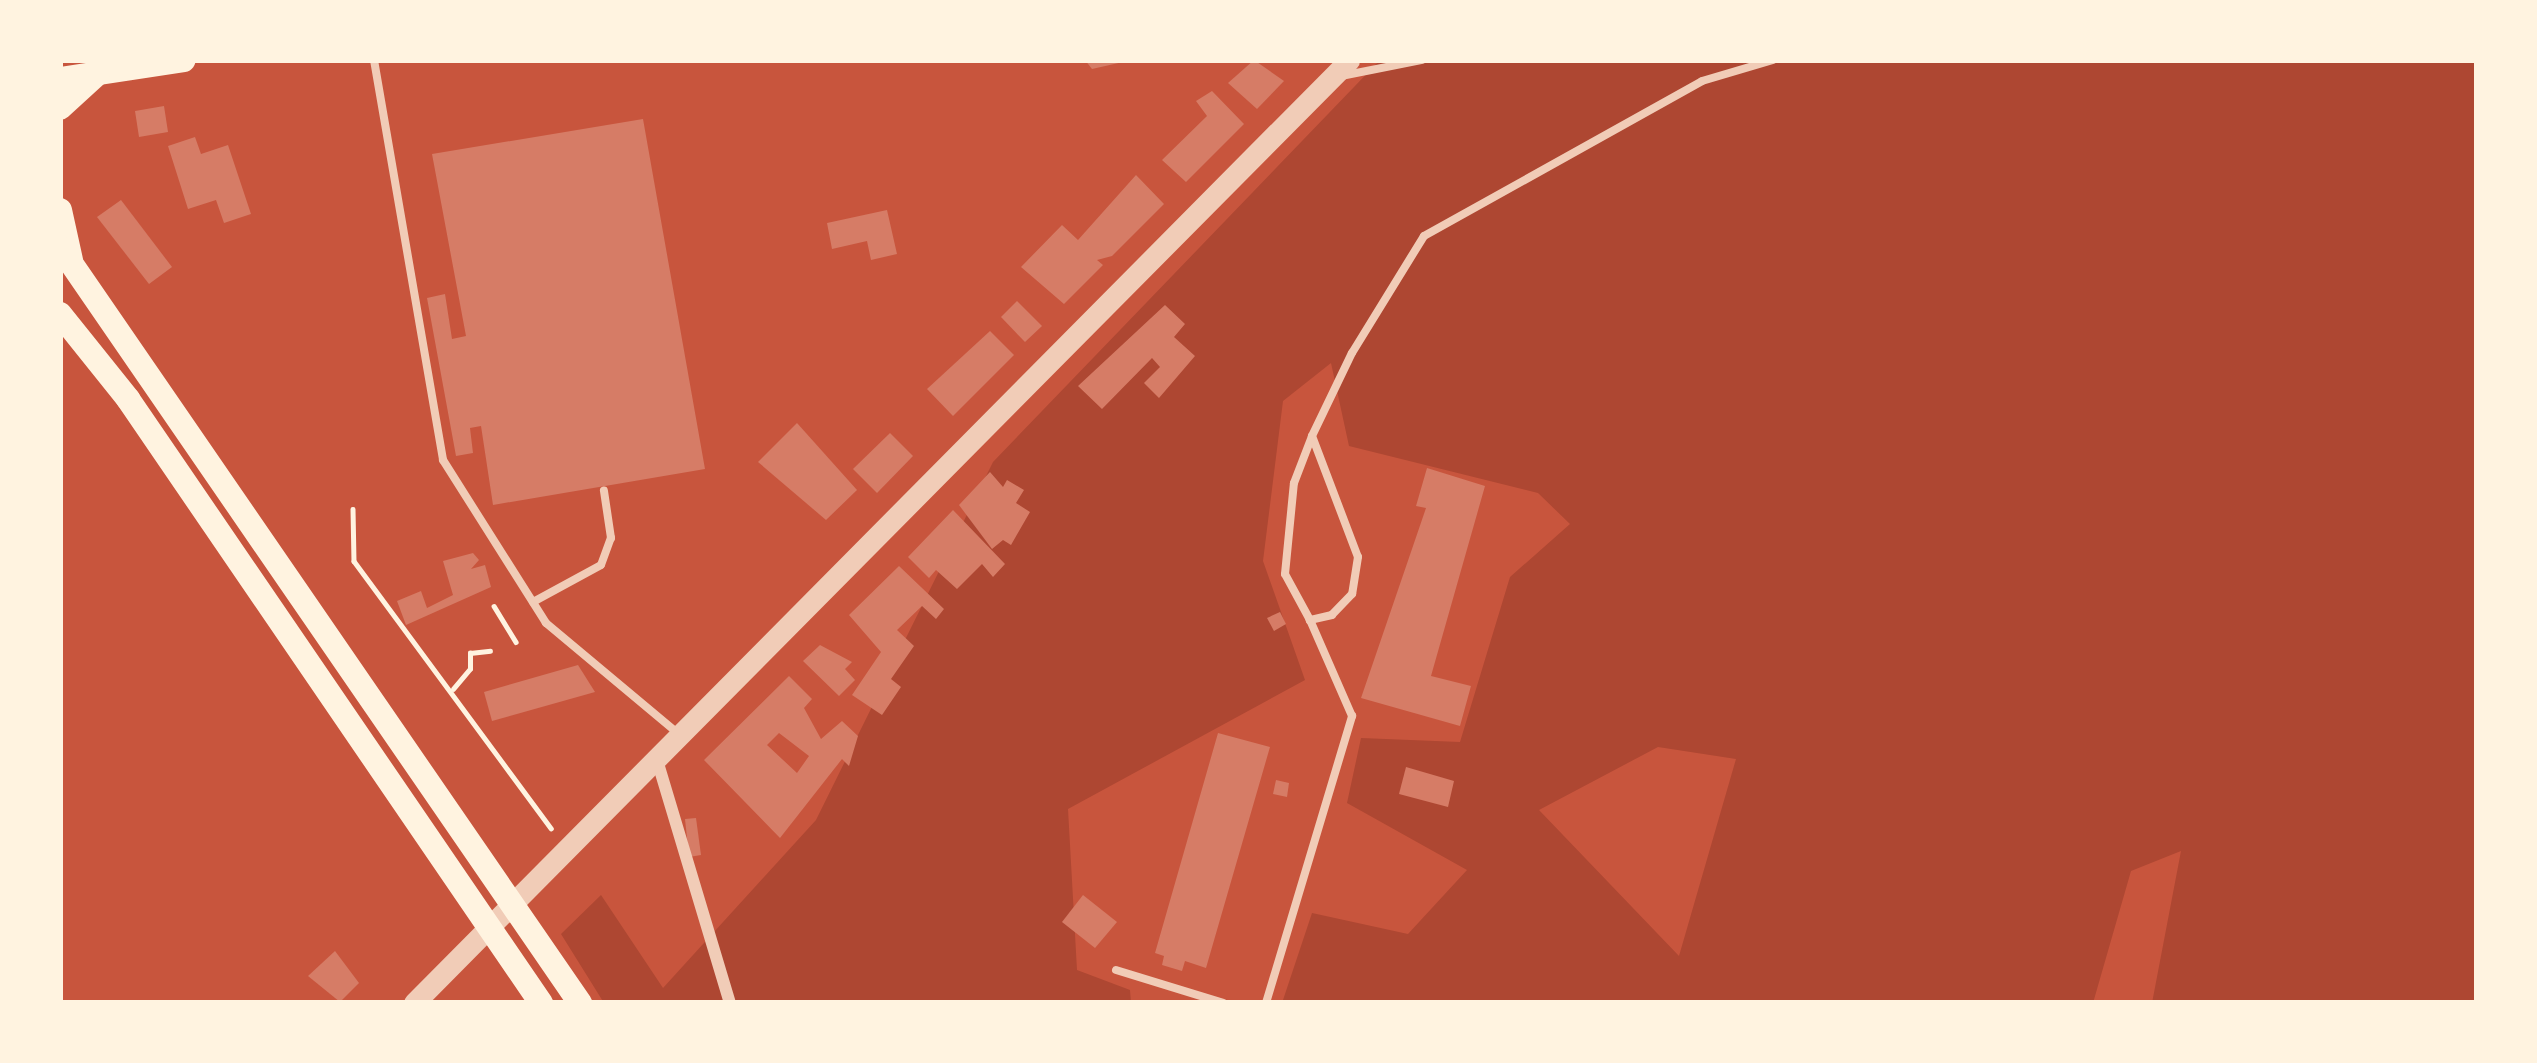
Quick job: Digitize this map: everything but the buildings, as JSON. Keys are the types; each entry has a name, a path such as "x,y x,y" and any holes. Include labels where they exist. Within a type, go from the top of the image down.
{"main road":[{"path":"60,79 184,60"},
{"path":"60,108 99,72"},
{"path":"60,210 66,255 580,1003"},
{"path":"60,314 128,399 541,1003"}],"street":[{"path":"424,999 1349,60"},
{"path":"657,760 730,1003"}],"lane":[{"path":"374,60 414,259 411,295 431,420 443,460 546,623 681,736"},
{"path":"1332,77 1422,60"},
{"path":"1266,1003 1352,716 1285,574 1284,524 1312,436 1362,334 1424,236 1702,81 1773,60"},
{"path":"1310,620 1332,615 1352,594 1358,557 1312,436"},
{"path":"533,602 602,565 611,538 604,491"},
{"path":"1116,970 1223,1003"}],"path":[{"path":"353,509 354,561 453,689 568,852"},
{"path":"494,606 516,641"},
{"path":"453,689 470,669 470,653 490,651"}],"shaded area":[{"path":"1380,60 2477,60 2477,1003 2152,1003 2181,851 2131,871 2093,1003 1282,1003 1312,913 1408,934 1467,870 1347,803 1361,738 1460,742 1510,577 1570,524 1538,493 1349,446 1331,363 1283,401 1263,561 1305,680 1068,809 1077,970 1130,990 1131,1003 604,1003 561,934 601,895 663,988 816,820 993,462","holes":["1658,747 1736,759 1679,956 1539,810"]}]}
